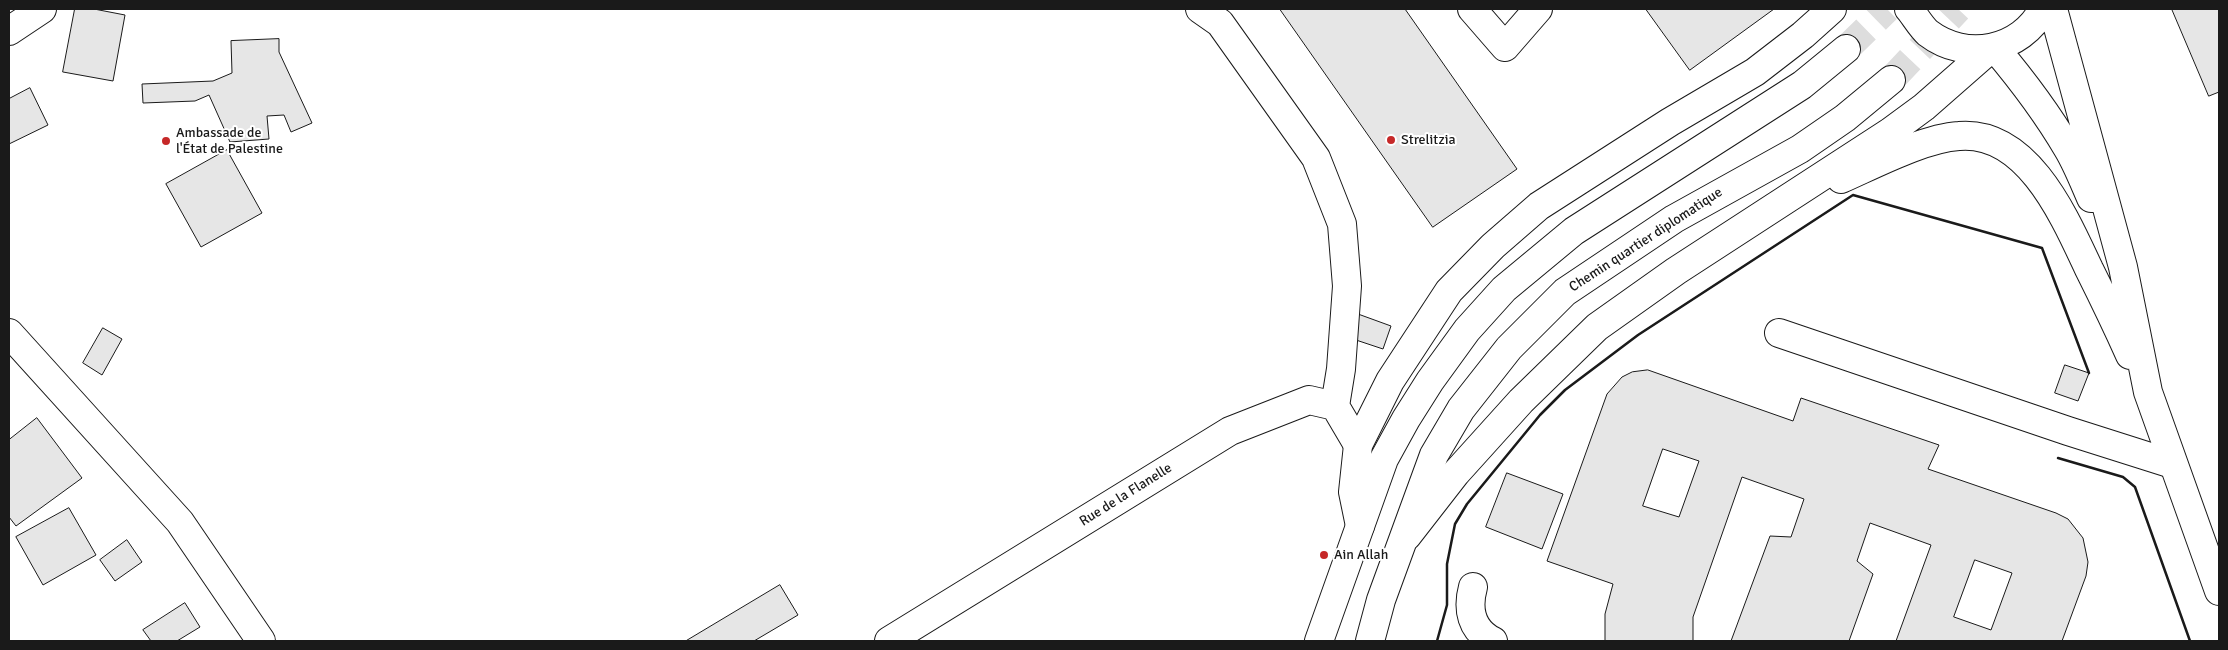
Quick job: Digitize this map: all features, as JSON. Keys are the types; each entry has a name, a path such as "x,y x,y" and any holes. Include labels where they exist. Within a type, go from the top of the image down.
{"main road":[{"path":"9,31 42,9"},
{"path":"1200,9 1220,23 1316,158 1342,224 1347,286 1341,369 1335,406 1358,445"},
{"path":"1472,9 1505,47 1538,9"},
{"path":"1360,526 1353,492 1358,445 1390,381 1449,291 1493,246 1539,206 1670,122 1755,72 1803,35 1832,9"},
{"path":"1909,9 1928,32 1956,48 1992,49 2026,86 2069,150 2123,267"},
{"path":"1401,544 1469,458 1521,401 1598,327 1676,271 1890,132 1992,49 2018,38 2037,21 2043,9"},
{"path":"2053,9 2123,267 2148,392"},
{"path":"1319,641 1384,460 1406,419 1467,330 1504,289 1574,231 1802,85 1846,49"},
{"name":"Chemin quartier diplomatique","path":"1370,641 1381,600 1434,455 1461,409 1509,348 1565,292 1674,219 1800,148 1845,118 1892,80"},
{"path":"1779,204 1939,140 1959,136 1978,137 1995,142 2020,159 2041,179 2060,207 2148,392 2172,464 2219,591"},
{"path":"9,333 180,522 260,641"},
{"path":"1779,333 2172,464"},
{"name":"Rue de la Flanelle","path":"889,641 1230,431 1309,400 1335,406"},
{"path":"1473,587 1469,602 1472,617 1476,627 1486,638 1493,641"}],"building":[{"path":"75,9 94,9 125,15 113,81 63,72"},
{"path":"1280,9 1405,9 1517,169 1433,227"},
{"path":"1646,9 1774,9 1690,70"},
{"path":"2172,9 2219,9 2219,92 2209,96"},
{"path":"279,39 279,52 312,123 291,132 284,115 267,116 269,139 230,142 209,95 195,101 143,103 142,84 213,81 232,73 231,41"},
{"path":"30,88 48,125 9,144 9,99"},
{"path":"227,150 262,213 201,247 166,184"},
{"path":"1358,314 1391,326 1383,349 1350,338"},
{"path":"103,328 122,339 102,375 83,363"},
{"path":"2065,365 2089,373 2078,401 2055,393"},
{"path":"1648,370 1793,421 1801,398 1939,445 1928,469 2056,513 2068,519 2083,538 2088,562 2086,576 2062,641 1896,641 1931,545 1870,523 1857,561 1873,574 1849,641 1731,641 1770,536 1791,537 1804,499 1742,477 1693,617 1693,641 1605,641 1605,614 1613,584 1547,561 1607,394 1622,377 1632,372","holes":["1663,449 1699,461 1679,517 1643,506","1975,560 2012,573 1991,630 1954,617"]},
{"path":"37,418 82,478 16,526 9,517 9,440"},
{"path":"1507,473 1563,494 1542,549 1486,527"},
{"path":"69,508 96,555 43,585 16,537"},
{"path":"127,540 142,562 115,581 100,560"},
{"path":"780,585 798,615 754,641 686,641"},
{"path":"185,603 200,627 177,641 151,641 143,630"}],"tunnel":[{"path":"1846,49 1887,9"},
{"path":"1891,80 1958,9"}],"wall":[{"path":"1437,641 1447,605 1447,564 1455,524 1467,504 1540,415 1565,390 1638,335 1853,195 2042,248 2089,373"},
{"path":"2058,458 2123,477 2135,487 2190,641"}],"place":[{"name":"Strelitzia","path":"1391,140"},
{"name":"Ambassade de l'État de Palestine","path":"166,141"},
{"name":"Ain Allah","path":"1324,555"}]}
